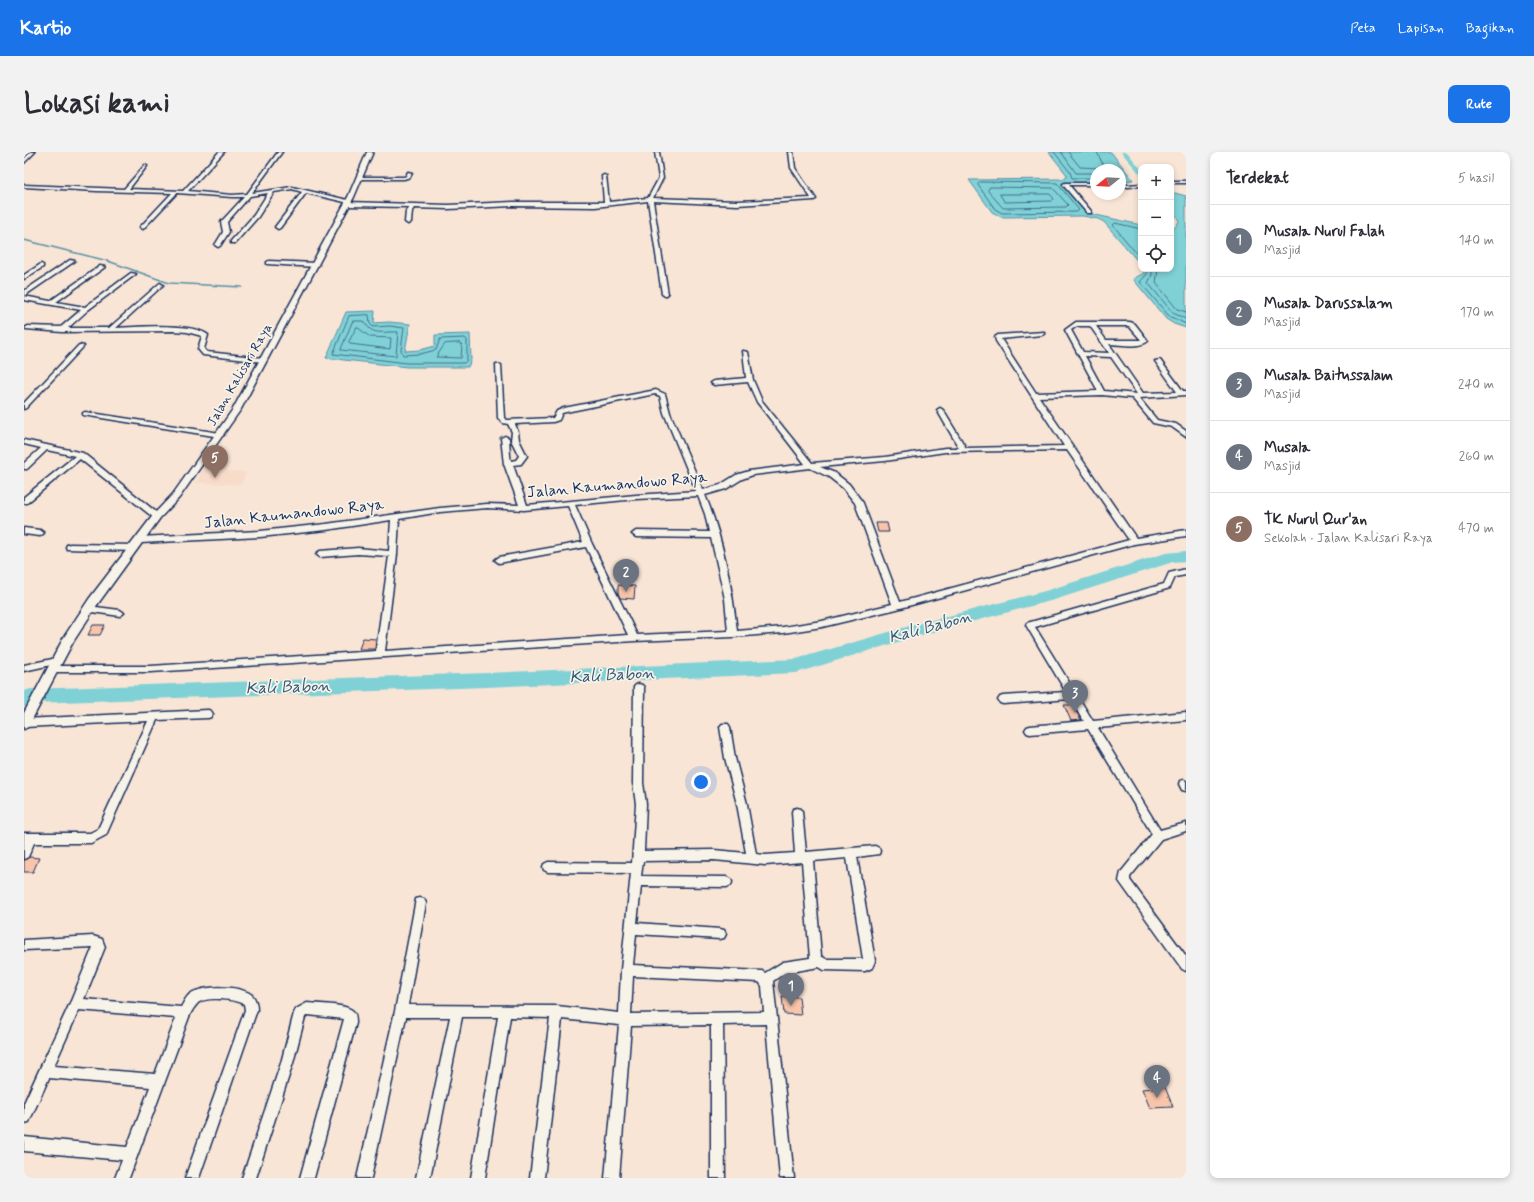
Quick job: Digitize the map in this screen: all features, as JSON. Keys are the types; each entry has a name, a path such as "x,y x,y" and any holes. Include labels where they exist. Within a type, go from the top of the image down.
{"street":[{"path":"24,162 33,152"},
{"path":"185,192 222,152"},
{"path":"218,245 226,232 224,222 248,195 280,152"},
{"name":"Jalan Kalisari Raya","path":"26,720 68,640 88,609 157,516 176,496 220,435 244,398 263,360 316,265 360,178 370,152"},
{"path":"657,152 661,178 650,198 665,294"},
{"path":"24,186 62,189 248,195 292,188 348,202 448,208 513,204 578,205 650,198 737,203 814,199 793,168 791,152"},
{"path":"125,190 145,166"},
{"path":"360,178 404,178 410,173"},
{"path":"604,176 606,203"},
{"path":"1174,182 1186,182"},
{"path":"1089,212 1065,184 1090,184"},
{"path":"1126,186 1138,185"},
{"path":"233,242 256,216 272,191"},
{"path":"278,227 305,191"},
{"path":"143,226 176,192"},
{"path":"408,222 409,211 413,206"},
{"path":"24,294 72,261"},
{"path":"269,263 316,265"},
{"path":"24,277 41,266"},
{"path":"51,303 102,267"},
{"path":"62,330 86,309 133,274"},
{"path":"110,330 160,285"},
{"path":"24,298 86,309"},
{"path":"1092,324 1155,422 1174,425 1186,435"},
{"path":"1102,393 1068,330 1073,325 1132,324 1145,341 1141,343 1104,342"},
{"path":"28,328 110,330 135,328 200,332 206,336 201,345 201,349 205,354 263,360"},
{"path":"1042,333 998,338 1069,448 1134,541"},
{"path":"25,406 81,346"},
{"path":"744,352 750,380 759,401 810,465 832,475 846,486 859,503 897,606"},
{"path":"1081,354 1112,355"},
{"path":"1158,361 1184,393"},
{"path":"498,365 501,418 504,422 553,420 557,419 560,412 564,410 608,400 656,392 660,393 702,493 714,535 729,599 733,634"},
{"path":"714,383 750,380"},
{"path":"1034,395 1102,393 1138,396 1184,393"},
{"path":"940,410 963,449"},
{"path":"85,414 220,435"},
{"path":"508,464 518,462 523,456 515,440 515,432 511,422"},
{"path":"505,438 508,464 524,508"},
{"path":"24,442 80,455 157,516"},
{"path":"24,467 46,447"},
{"name":"Jalan Kaumandowo Raya","path":"140,540 260,534 326,527 440,510 487,506 524,508 636,497 702,493 723,487 739,477 752,473 810,465 963,449 1069,448"},
{"path":"26,496 80,455"},
{"path":"571,504 588,544 634,638"},
{"path":"380,654 393,554 395,517"},
{"path":"24,531 40,533"},
{"path":"25,668 54,667 100,670 151,669 634,638 733,634 784,630 822,624 897,606 1134,541 1186,533"},
{"path":"636,534 714,535"},
{"path":"499,560 588,544"},
{"path":"70,547 134,548"},
{"path":"320,554 358,551 393,554"},
{"path":"1158,835 1030,625 1164,588 1172,575 1186,572"},
{"path":"88,609 120,613"},
{"path":"612,1178 641,804 638,783 639,687"},
{"path":"1003,700 1073,695"},
{"path":"26,720 154,717 208,714"},
{"path":"1030,730 1186,716"},
{"path":"24,854 28,838 91,838 102,832 154,717"},
{"path":"725,728 730,758 742,804 752,859"},
{"path":"797,812 804,857 815,955 819,962"},
{"path":"1186,827 1158,835 1125,875 1124,881 1186,965"},
{"path":"638,856 714,855 752,859 804,857 875,851"},
{"path":"627,970 756,976 766,979 783,968 819,962 824,964 868,964 869,961 851,853"},
{"path":"548,867 636,868"},
{"path":"635,881 726,882"},
{"path":"364,1178 401,1012 420,903"},
{"path":"631,928 720,934"},
{"path":"24,945 93,940 98,943 99,947 76,1004 24,1117"},
{"path":"766,979 787,1178"},
{"path":"122,1178 184,1013 195,998 217,993 247,998 251,1003 251,1010 192,1178"},
{"path":"76,1004 184,1013"},
{"path":"248,1178 287,1063 299,1015 302,1011 307,1010 346,1013 350,1016 350,1023 307,1178"},
{"path":"401,1012 505,1010 557,1012 625,1021 771,1018"},
{"path":"478,1178 505,1010"},
{"path":"422,1178 457,1012"},
{"path":"537,1178 557,1012"},
{"path":"717,1020 718,1178"},
{"path":"45,1071 158,1081"},
{"path":"24,1144 131,1154"}],"shaded area":[{"path":"203,470 246,472 241,484 196,483"}],"water":[{"path":"1049,152 1111,152 1120,164 1090,164 1090,182 1062,183 1087,213 1138,224 1138,262 1104,222 1098,219 1083,216 1001,217 992,212 969,180 1063,179 1067,177"},
{"path":"1126,171 1133,180 1126,181"},
{"path":"1174,193 1186,196 1186,328 1174,324 1166,319 1133,279 1144,272 1174,272 1174,227 1179,221 1174,213"},
{"path":"375,311 374,323 389,322 410,324 405,351 420,350 435,346 435,335 470,334 471,360 468,367 407,367 326,358 346,312"}],"building":[{"path":"876,523 887,523 889,532 878,532"},
{"path":"618,585 635,586 634,599 620,598 618,593"},
{"path":"93,625 105,625 100,635 88,635"},
{"path":"363,638 376,639 375,649 359,649"},
{"path":"1064,705 1072,705 1081,720 1071,721"},
{"path":"29,857 39,858 33,872 24,872 24,861"},
{"path":"782,996 799,997 801,1015 784,1014"},
{"path":"1165,1087 1173,1107 1150,1108 1142,1089"}],"waterway":[{"path":"1124,152 1138,169"},
{"path":"24,240 108,261 169,283 242,287"},
{"name":"Kali Babon","path":"24,700 31,696 487,680 796,666 913,631 1048,596 1172,557 1186,556"}],"place":[{"name":"TK Nurul Qur'an","path":"215,478"},
{"name":"Musala Darussalam","path":"626,592"},
{"name":"Musala Baitussalam","path":"1075,713"},
{"name":"Musala Nurul Falah","path":"791,1006"},
{"name":"Musala","path":"1157,1098"}]}
